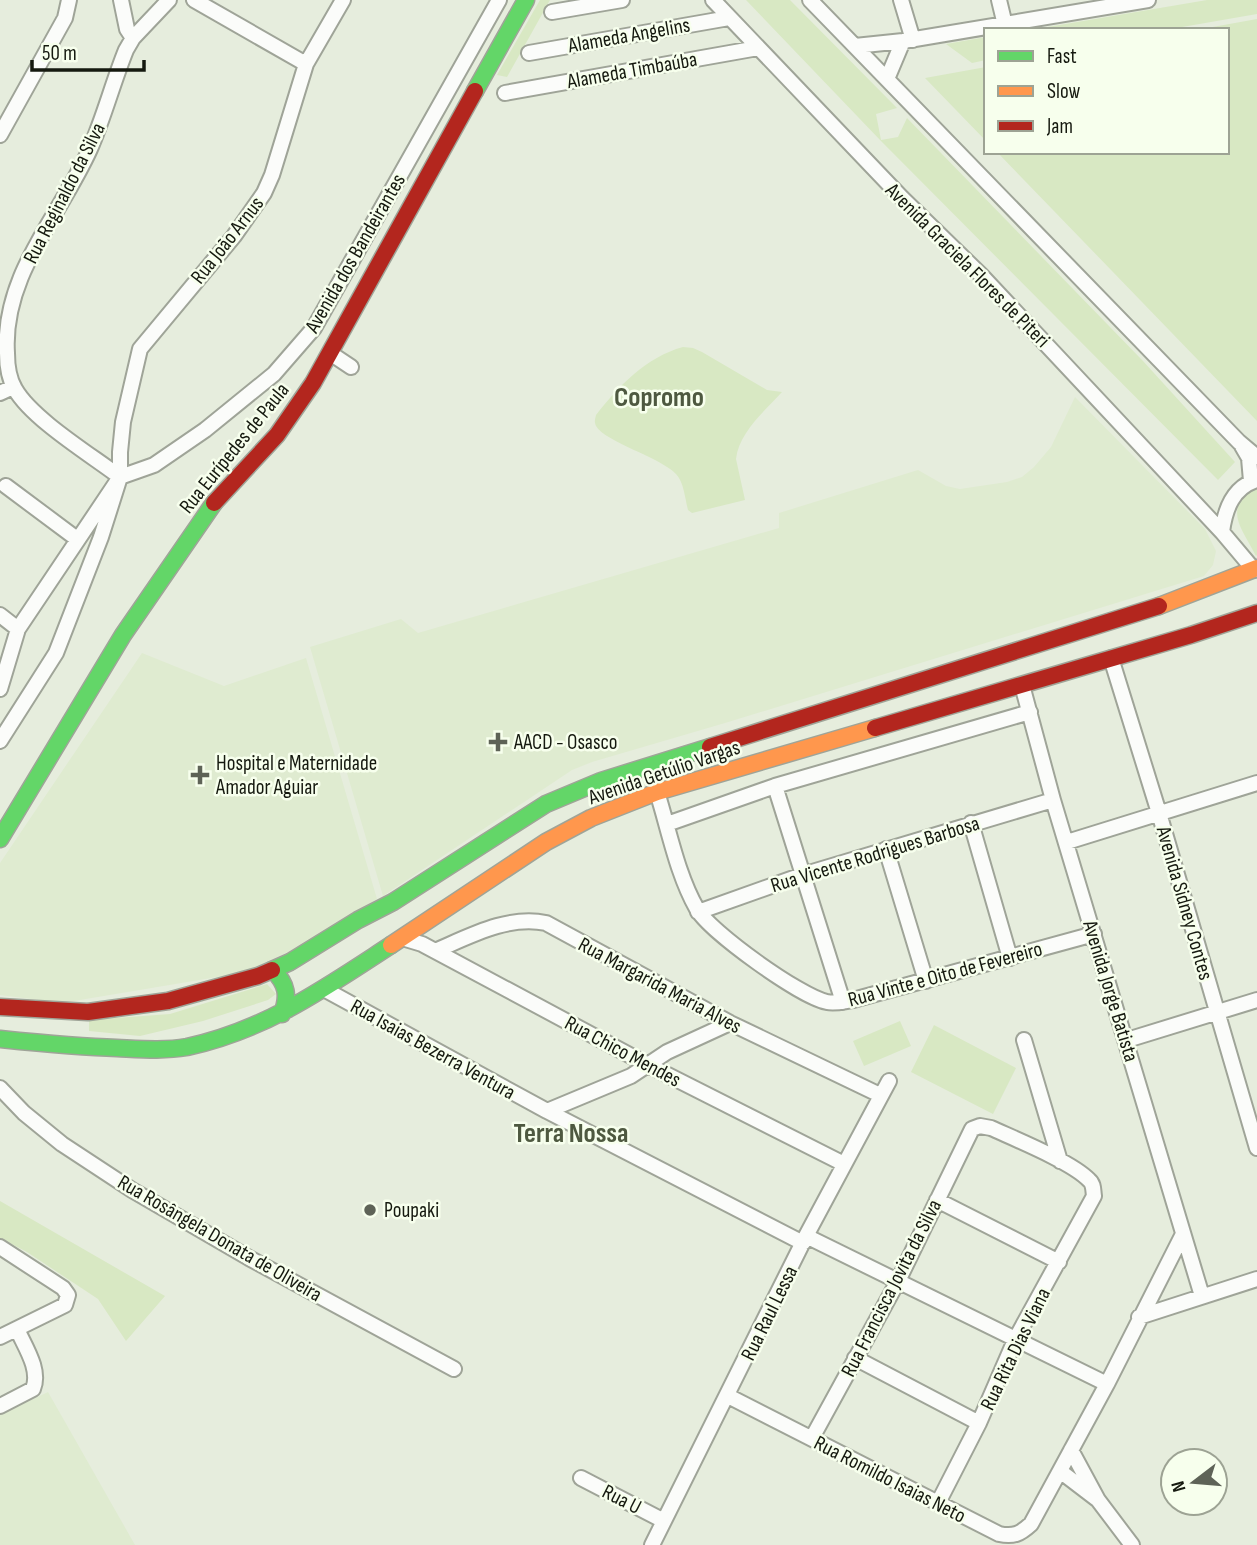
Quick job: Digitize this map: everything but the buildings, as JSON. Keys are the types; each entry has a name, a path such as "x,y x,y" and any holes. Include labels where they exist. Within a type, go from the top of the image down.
{"main road":[{"name":"Rua Eurípedes de Paula","path":"0,839 116,646 201,519 300,405 526,0"},
{"name":"Avenida Getúlio Vargas","path":"0,1007 73,1012 112,1009 168,1001 258,976 290,962 393,902 547,804 601,781 1181,599 1256,570"},
{"name":"Avenida Getúlio Vargas","path":"0,1039 61,1046 155,1049 175,1048 219,1038 282,1014 546,842 591,818 657,792 1022,685 1257,612"},
{"path":"273,970 286,985 288,995 282,1014"}],"street":[{"path":"0,135 65,18 69,0"},
{"path":"121,0 127,29 134,38"},
{"name":"Rua Reginaldo da Silva","path":"120,477 7,390 7,321 12,298 42,234 89,152 117,73 134,38 169,0"},
{"path":"194,0 306,64"},
{"name":"Rua João Arnus","path":"120,477 123,422 140,349 234,236 264,192 272,175 306,64 344,0"},
{"name":"Avenida dos Bandeirantes","path":"120,477 154,465 180,448 252,394 297,349 327,307 499,0"},
{"path":"552,12 622,0"},
{"name":"Avenida Graciela Flores de Piteri","path":"713,0 902,198 973,266 1256,570"},
{"path":"810,0 1239,442 1257,457"},
{"path":"887,79 908,41 901,0"},
{"path":"999,0 1005,25"},
{"path":"987,28 1101,4 1148,0"},
{"name":"Alameda Angelins","path":"529,53 729,18"},
{"path":"855,46 908,41 984,28"},
{"name":"Alameda Timbaúba","path":"505,93 758,48"},
{"path":"330,353 351,367"},
{"path":"1222,532 1230,502 1239,490 1254,481 1249,458 1239,442"},
{"path":"0,689 18,629 120,477"},
{"path":"0,741 56,653 101,537 120,477"},
{"path":"6,485 77,539"},
{"path":"0,615 18,629"},
{"name":"Avenida Sidney Contes","path":"1111,658 1257,1148"},
{"name":"Avenida Jorge Batista","path":"1022,685 1053,800 1202,1296"},
{"path":"667,824 775,786 1030,712"},
{"path":"1067,842 1257,783"},
{"path":"775,786 843,1002"},
{"name":"Rua Vinte e Oito de Fevereiro","path":"657,792 688,892 698,912 717,932 805,994 827,1002 843,1002 926,981 1094,934"},
{"name":"Rua Vicente Rodrigues Barbosa","path":"698,912 802,875 1053,800"},
{"path":"971,823 1010,958"},
{"path":"886,849 926,981"},
{"name":"Rua Margarida Maria Alves","path":"435,951 514,921 534,920 546,923 730,1023 880,1095"},
{"name":"Rua Chico Mendes","path":"402,938 435,951 649,1065 844,1164"},
{"name":"Rua Isaias Bezerra Ventura","path":"324,989 547,1111 1107,1384"},
{"path":"1127,1040 1257,1000"},
{"path":"547,1111 631,1076 667,1052 730,1023"},
{"path":"1024,1040 1060,1161"},
{"name":"Rua Raul Lessa","path":"652,1545 805,1239 889,1081"},
{"name":"Rua Rosângela Donata de Oliveira","path":"0,1088 24,1113 62,1144 132,1190 250,1258 454,1369"},
{"path":"1241,1099 1257,1094"},
{"name":"Rua Francisca Jovita da Silva","path":"812,1438 898,1282 972,1129 980,1126 991,1128 1060,1161"},
{"name":"Rua Rita Dias Viana","path":"939,1503 979,1423 1015,1340 1094,1196 1089,1179 1060,1161"},
{"path":"937,1200 1059,1262"},
{"name":"Rua Romildo Isaias Neto","path":"728,1396 999,1534 1012,1537 1031,1524 1107,1384 1183,1234"},
{"path":"0,1247 6,1259 64,1288 68,1295 65,1305 0,1337"},
{"path":"1139,1317 1257,1279"},
{"path":"0,1406 33,1389 37,1381 17,1329"},
{"path":"855,1358 979,1423"},
{"path":"1071,1450 1098,1500 1132,1545"},
{"path":"1060,1471 1098,1500"},
{"name":"Rua U","path":"580,1478 664,1521"}],"shaded area":[{"path":"540,0 550,0 507,77 497,75"},
{"path":"746,0 790,0 897,108 876,114 881,140 898,137 907,118 1143,361 1235,462 1218,480 881,141"},
{"path":"1207,0 1257,0 1257,14 1176,28 1042,28"},
{"path":"1257,19 1257,421 999,154 1229,154 1229,28 1207,28"},
{"path":"984,37 984,60 972,63 946,44"},
{"path":"984,67 984,139 925,78"},
{"path":"683,347 702,352 767,390 782,392 747,431 738,449 736,459 745,500 692,513 688,510 683,486 676,474 610,438 601,432 595,422 596,415 634,374 657,358"},
{"path":"1075,397 1205,529 1216,551 1213,565 1204,576 592,762 572,770 383,896 310,647 401,619 418,633 779,528 779,513 918,470 946,486 960,489 1007,482 1022,477 1051,447"},
{"path":"1257,481 1256,556 1240,525 1237,509 1247,491"},
{"name":"Hospital e Maternidade Amador Aguiar","path":"142,653 224,686 306,658 377,899 295,949 241,973 62,1003 0,995 0,863"},
{"path":"267,984 276,994 268,1000 203,1021 140,1036 89,1031 89,1020 170,1014"},
{"path":"900,1021 911,1046 864,1066 853,1041"},
{"path":"934,1025 1016,1068 993,1114 911,1072"},
{"path":"0,1201 165,1296 126,1341 98,1299 27,1252 0,1238"},
{"path":"48,1392 135,1545 0,1545 0,1415"}],"traffic: fast":[{"path":"475,91 526,0"},
{"path":"0,839 123,635 214,503"},
{"path":"272,970 393,902 546,804 601,781 710,747"},
{"path":"0,1039 102,1047 187,1047 216,1040 269,1019 318,992 391,945"},
{"path":"273,970 285,990 286,1002 282,1014"}],"traffic: slow":[{"path":"1159,606 1257,568"},
{"path":"391,945 546,842 591,818 657,792 875,728"}],"traffic: jam":[{"path":"214,503 277,435 313,383 475,91"},
{"path":"710,747 1159,606"},
{"path":"875,728 1257,613"},
{"path":"0,1007 88,1012 168,1001 272,970"}],"place":[{"name":"AACD - Osasco","path":"498,742"},
{"name":"Hospital e Maternidade Amador Aguiar","path":"200,775"},
{"name":"Poupaki","path":"370,1210"}],"district":[{"name":"Copromo","path":"659,396"},
{"name":"Terra Nossa","path":"571,1132"}]}
